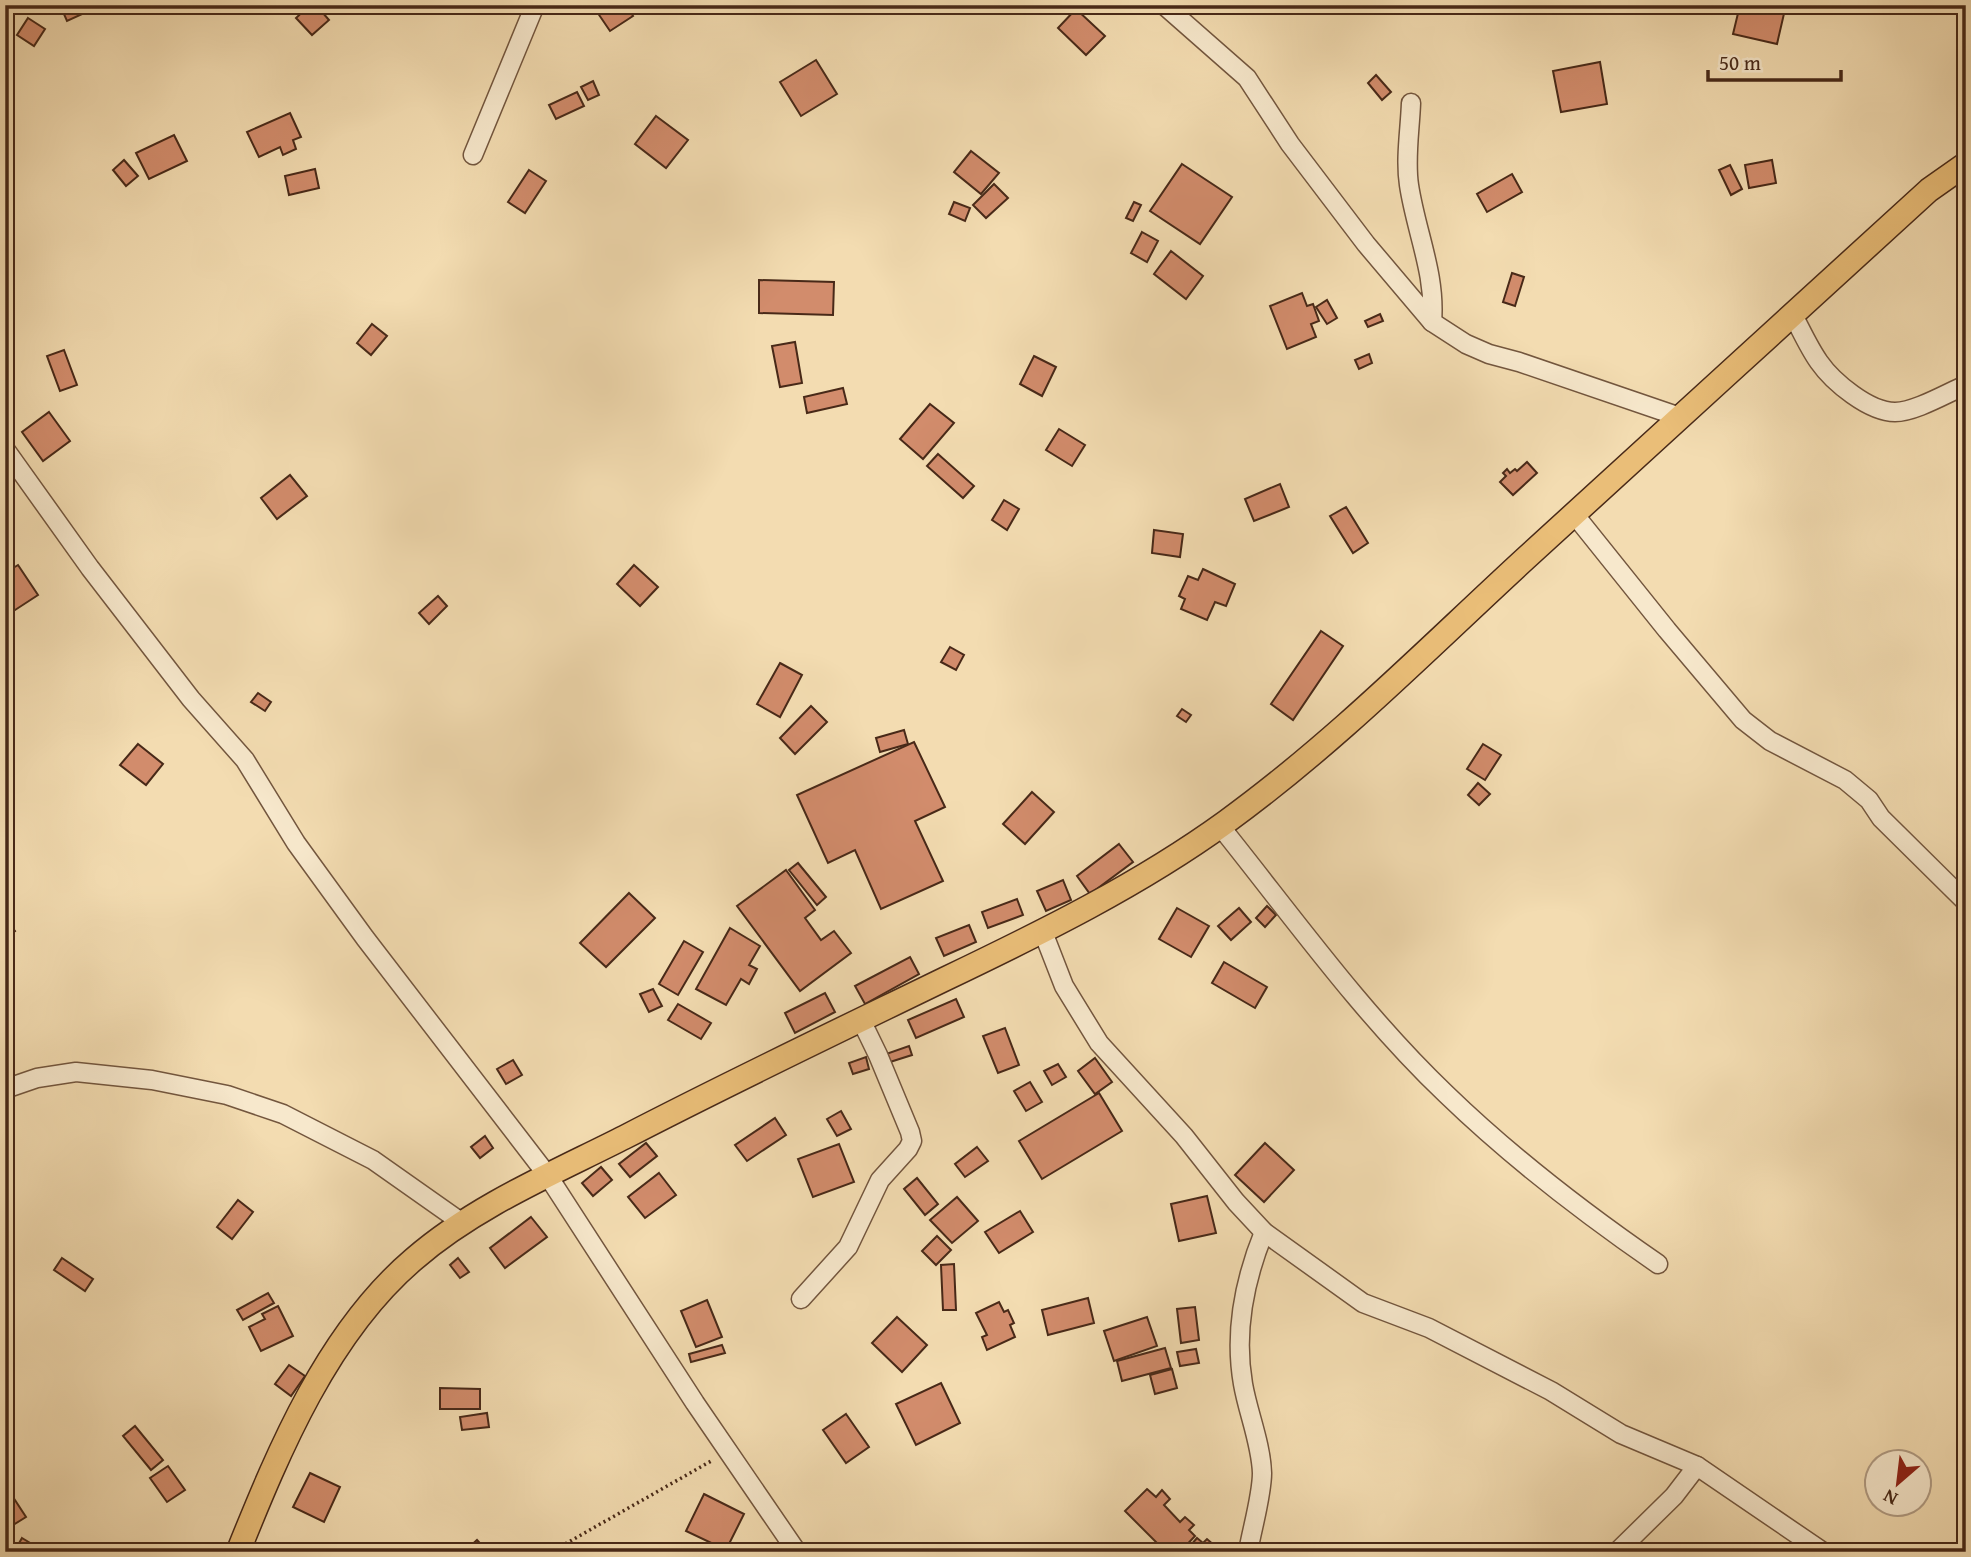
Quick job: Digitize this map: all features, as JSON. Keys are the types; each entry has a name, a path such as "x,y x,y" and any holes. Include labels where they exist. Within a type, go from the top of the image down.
{"main road":[{"path":"238,1552 260,1496 299,1415 341,1343 374,1299 412,1260 461,1222 692,1102 1043,932 1154,869 1220,826 1300,767 1929,190 1966,164"}],"street":[{"path":"472,155 535,5"},
{"path":"1164,5 1247,78 1290,144 1366,244 1432,322 1466,344 1489,354 1681,417"},
{"path":"1411,103 1408,182 1431,275 1434,299 1432,322"},
{"path":"1793,314 1820,363 1852,395 1878,408 1895,412 1914,408 1966,385"},
{"path":"5,449 90,568 182,688 246,760 296,843 365,938 548,1176 797,1552"},
{"path":"1574,514 1743,720 1770,741 1845,780 1869,800 1881,818 1966,902"},
{"path":"1220,826 1360,1001 1446,1094 1598,1222 1658,1264"},
{"path":"1043,932 1064,986 1099,1043 1184,1136 1264,1233 1363,1303 1429,1328 1551,1391 1622,1434 1697,1466 1823,1552"},
{"path":"800,1299 848,1247 880,1180 912,1141 861,1020"},
{"path":"5,1089 37,1078 76,1072 152,1080 227,1095 283,1114 373,1160 461,1222"},
{"path":"1248,1552 1262,1474 1243,1383 1240,1342 1244,1292 1252,1259 1264,1233"},
{"path":"1618,1552 1674,1496 1697,1466"}],"path":[{"path":"551,1552 728,1451"}],"building":[{"path":"60,5 89,5 91,10 67,21"},
{"path":"310,5 316,5 329,20 312,35 296,18"},
{"path":"626,5 633,16 610,31 593,6"},
{"path":"1740,5 1786,5 1777,44 1733,34"},
{"path":"1076,9 1105,36 1086,55 1058,28"},
{"path":"28,18 45,29 34,46 17,35"},
{"path":"816,60 837,94 801,116 780,82"},
{"path":"1600,62 1607,104 1561,112 1553,71"},
{"path":"1376,75 1391,92 1382,100 1368,83"},
{"path":"593,81 599,95 588,100 581,87"},
{"path":"577,92 584,106 556,119 549,105"},
{"path":"290,113 301,137 293,140 296,149 283,155 280,147 259,157 247,132"},
{"path":"656,116 688,140 666,168 635,144"},
{"path":"174,135 187,161 149,179 136,153"},
{"path":"971,151 999,173 981,194 954,172"},
{"path":"124,160 138,176 126,186 113,170"},
{"path":"1772,160 1776,183 1749,188 1745,165"},
{"path":"1182,164 1232,197 1200,244 1150,211"},
{"path":"1730,165 1742,189 1731,195 1719,170"},
{"path":"315,169 319,188 289,195 285,176"},
{"path":"529,170 546,181 525,213 508,202"},
{"path":"1512,174 1522,192 1487,212 1477,194"},
{"path":"994,184 1008,198 986,218 973,205"},
{"path":"954,202 970,208 965,221 949,214"},
{"path":"1134,202 1141,205 1133,221 1126,218"},
{"path":"1142,232 1158,241 1147,262 1131,253"},
{"path":"1171,251 1203,276 1186,299 1154,274"},
{"path":"1512,273 1524,277 1515,306 1503,302"},
{"path":"759,280 834,282 833,315 759,313"},
{"path":"1302,293 1307,306 1313,304 1319,321 1311,324 1316,337 1287,349 1270,306"},
{"path":"1327,300 1337,318 1327,324 1316,307"},
{"path":"1380,314 1383,321 1368,327 1365,321"},
{"path":"372,324 387,336 371,355 357,343"},
{"path":"795,342 802,383 780,387 772,346"},
{"path":"64,350 77,385 60,391 47,356"},
{"path":"1369,354 1372,363 1359,369 1355,360"},
{"path":"1034,356 1056,367 1042,396 1020,384"},
{"path":"843,388 847,404 807,413 804,397"},
{"path":"930,404 954,423 923,459 900,439"},
{"path":"49,412 70,441 43,461 22,432"},
{"path":"1059,429 1085,445 1072,466 1046,450"},
{"path":"938,454 974,486 963,498 927,466"},
{"path":"1527,462 1537,473 1513,495 1500,482 1506,476 1503,473 1507,469 1510,473 1515,469 1517,471"},
{"path":"290,475 307,496 277,519 261,498"},
{"path":"1280,484 1289,507 1254,521 1245,499"},
{"path":"1004,500 1019,509 1007,530 992,520"},
{"path":"1346,507 1368,543 1353,553 1330,516"},
{"path":"1154,530 1183,534 1180,557 1152,553"},
{"path":"18,565 38,595 12,612 5,602 5,573"},
{"path":"634,565 658,587 640,606 617,584"},
{"path":"1203,569 1235,584 1226,606 1215,602 1207,620 1181,609 1185,599 1179,596 1188,576 1198,580"},
{"path":"438,596 447,606 429,624 419,613"},
{"path":"1321,631 1343,646 1293,720 1271,704"},
{"path":"950,647 964,655 956,670 941,662"},
{"path":"780,663 802,675 780,717 757,704"},
{"path":"258,693 271,702 265,711 251,702"},
{"path":"811,706 827,722 795,754 780,738"},
{"path":"1182,709 1191,715 1186,722 1177,716"},
{"path":"904,730 908,744 880,752 876,738"},
{"path":"914,742 945,807 915,821 943,881 881,909 855,850 828,863 797,795"},
{"path":"138,744 163,764 146,785 120,765"},
{"path":"1483,744 1501,755 1485,780 1467,769"},
{"path":"1478,783 1490,794 1479,805 1468,795"},
{"path":"1032,792 1054,812 1025,844 1003,824"},
{"path":"1119,844 1133,862 1090,894 1077,876"},
{"path":"798,863 826,897 817,905 789,870"},
{"path":"786,870 815,910 805,918 821,940 834,931 851,953 800,991 737,906"},
{"path":"1063,880 1071,900 1046,911 1037,891"},
{"path":"629,893 655,918 606,967 580,943"},
{"path":"1017,899 1023,915 988,928 982,912"},
{"path":"1267,906 1276,915 1265,927 1256,918"},
{"path":"1177,908 1209,926 1191,957 1159,939"},
{"path":"1239,908 1251,922 1231,940 1218,926"},
{"path":"8,922 15,931 5,939 5,924"},
{"path":"969,925 976,942 944,956 936,938"},
{"path":"730,928 760,946 749,965 757,969 749,984 741,979 726,1005 696,989"},
{"path":"684,941 703,952 678,995 659,984"},
{"path":"910,957 919,974 865,1004 855,986"},
{"path":"1224,962 1267,987 1255,1008 1212,983"},
{"path":"653,989 662,1006 649,1012 640,994"},
{"path":"825,993 835,1012 795,1033 785,1013"},
{"path":"956,999 964,1017 916,1038 908,1020"},
{"path":"678,1004 711,1023 701,1039 668,1020"},
{"path":"1005,1028 1019,1065 998,1073 983,1036"},
{"path":"909,1046 912,1055 890,1062 886,1054"},
{"path":"866,1057 869,1069 853,1074 849,1063"},
{"path":"1095,1058 1112,1082 1095,1094 1078,1071"},
{"path":"513,1060 522,1075 506,1084 497,1069"},
{"path":"1058,1064 1066,1077 1052,1085 1044,1071"},
{"path":"1030,1082 1042,1102 1026,1111 1014,1091"},
{"path":"1099,1093 1122,1131 1042,1179 1019,1141"},
{"path":"841,1111 851,1129 837,1136 827,1119"},
{"path":"775,1118 786,1135 747,1161 735,1145"},
{"path":"485,1136 493,1148 480,1158 471,1147"},
{"path":"646,1143 657,1156 630,1177 619,1164"},
{"path":"1265,1143 1294,1170 1264,1202 1235,1175"},
{"path":"839,1144 854,1182 813,1197 798,1159"},
{"path":"977,1147 988,1161 965,1177 955,1164"},
{"path":"601,1167 612,1180 593,1196 582,1183"},
{"path":"659,1173 676,1195 645,1218 628,1197"},
{"path":"917,1178 938,1204 925,1215 904,1189"},
{"path":"1207,1196 1216,1233 1179,1241 1171,1204"},
{"path":"957,1197 978,1221 952,1243 930,1220"},
{"path":"238,1200 253,1212 232,1239 217,1227"},
{"path":"1020,1211 1033,1232 999,1253 985,1232"},
{"path":"531,1217 547,1237 505,1268 490,1248"},
{"path":"937,1236 951,1250 936,1265 922,1251"},
{"path":"62,1258 93,1279 85,1291 54,1270"},
{"path":"458,1258 469,1272 460,1278 450,1265"},
{"path":"954,1264 956,1310 943,1310 941,1265"},
{"path":"268,1293 274,1303 243,1320 237,1310"},
{"path":"1088,1298 1094,1323 1048,1335 1042,1310"},
{"path":"707,1300 722,1337 696,1347 681,1311"},
{"path":"999,1302 1004,1312 1008,1310 1014,1323 1010,1325 1015,1337 987,1350 982,1337 987,1335 976,1313"},
{"path":"278,1306 293,1336 261,1351 249,1327 265,1319 262,1314"},
{"path":"1195,1307 1199,1340 1181,1343 1177,1309"},
{"path":"897,1317 927,1345 902,1372 872,1343"},
{"path":"1147,1317 1157,1346 1114,1361 1104,1331"},
{"path":"722,1345 725,1353 691,1362 689,1354"},
{"path":"1165,1348 1171,1368 1122,1381 1117,1361"},
{"path":"1196,1349 1199,1363 1180,1366 1177,1352"},
{"path":"289,1365 305,1376 291,1396 275,1384"},
{"path":"1172,1369 1177,1388 1155,1394 1150,1375"},
{"path":"941,1383 960,1423 916,1445 896,1404"},
{"path":"440,1388 480,1389 480,1409 440,1409"},
{"path":"487,1413 489,1427 462,1430 460,1417"},
{"path":"846,1414 869,1447 846,1463 823,1430"},
{"path":"135,1426 163,1460 151,1470 123,1436"},
{"path":"168,1466 185,1490 167,1502 150,1478"},
{"path":"310,1473 340,1487 324,1522 293,1507"},
{"path":"1147,1489 1156,1497 1162,1490 1170,1499 1164,1505 1180,1522 1185,1517 1194,1525 1189,1530 1195,1536 1180,1552 1166,1552 1125,1511"},
{"path":"704,1494 744,1514 726,1550 686,1531"},
{"path":"13,1497 26,1517 5,1530 5,1501"},
{"path":"22,1538 45,1552 14,1552"},
{"path":"1197,1538 1203,1543 1207,1539 1222,1552 1185,1552"},
{"path":"477,1540 486,1550 464,1552"}]}
